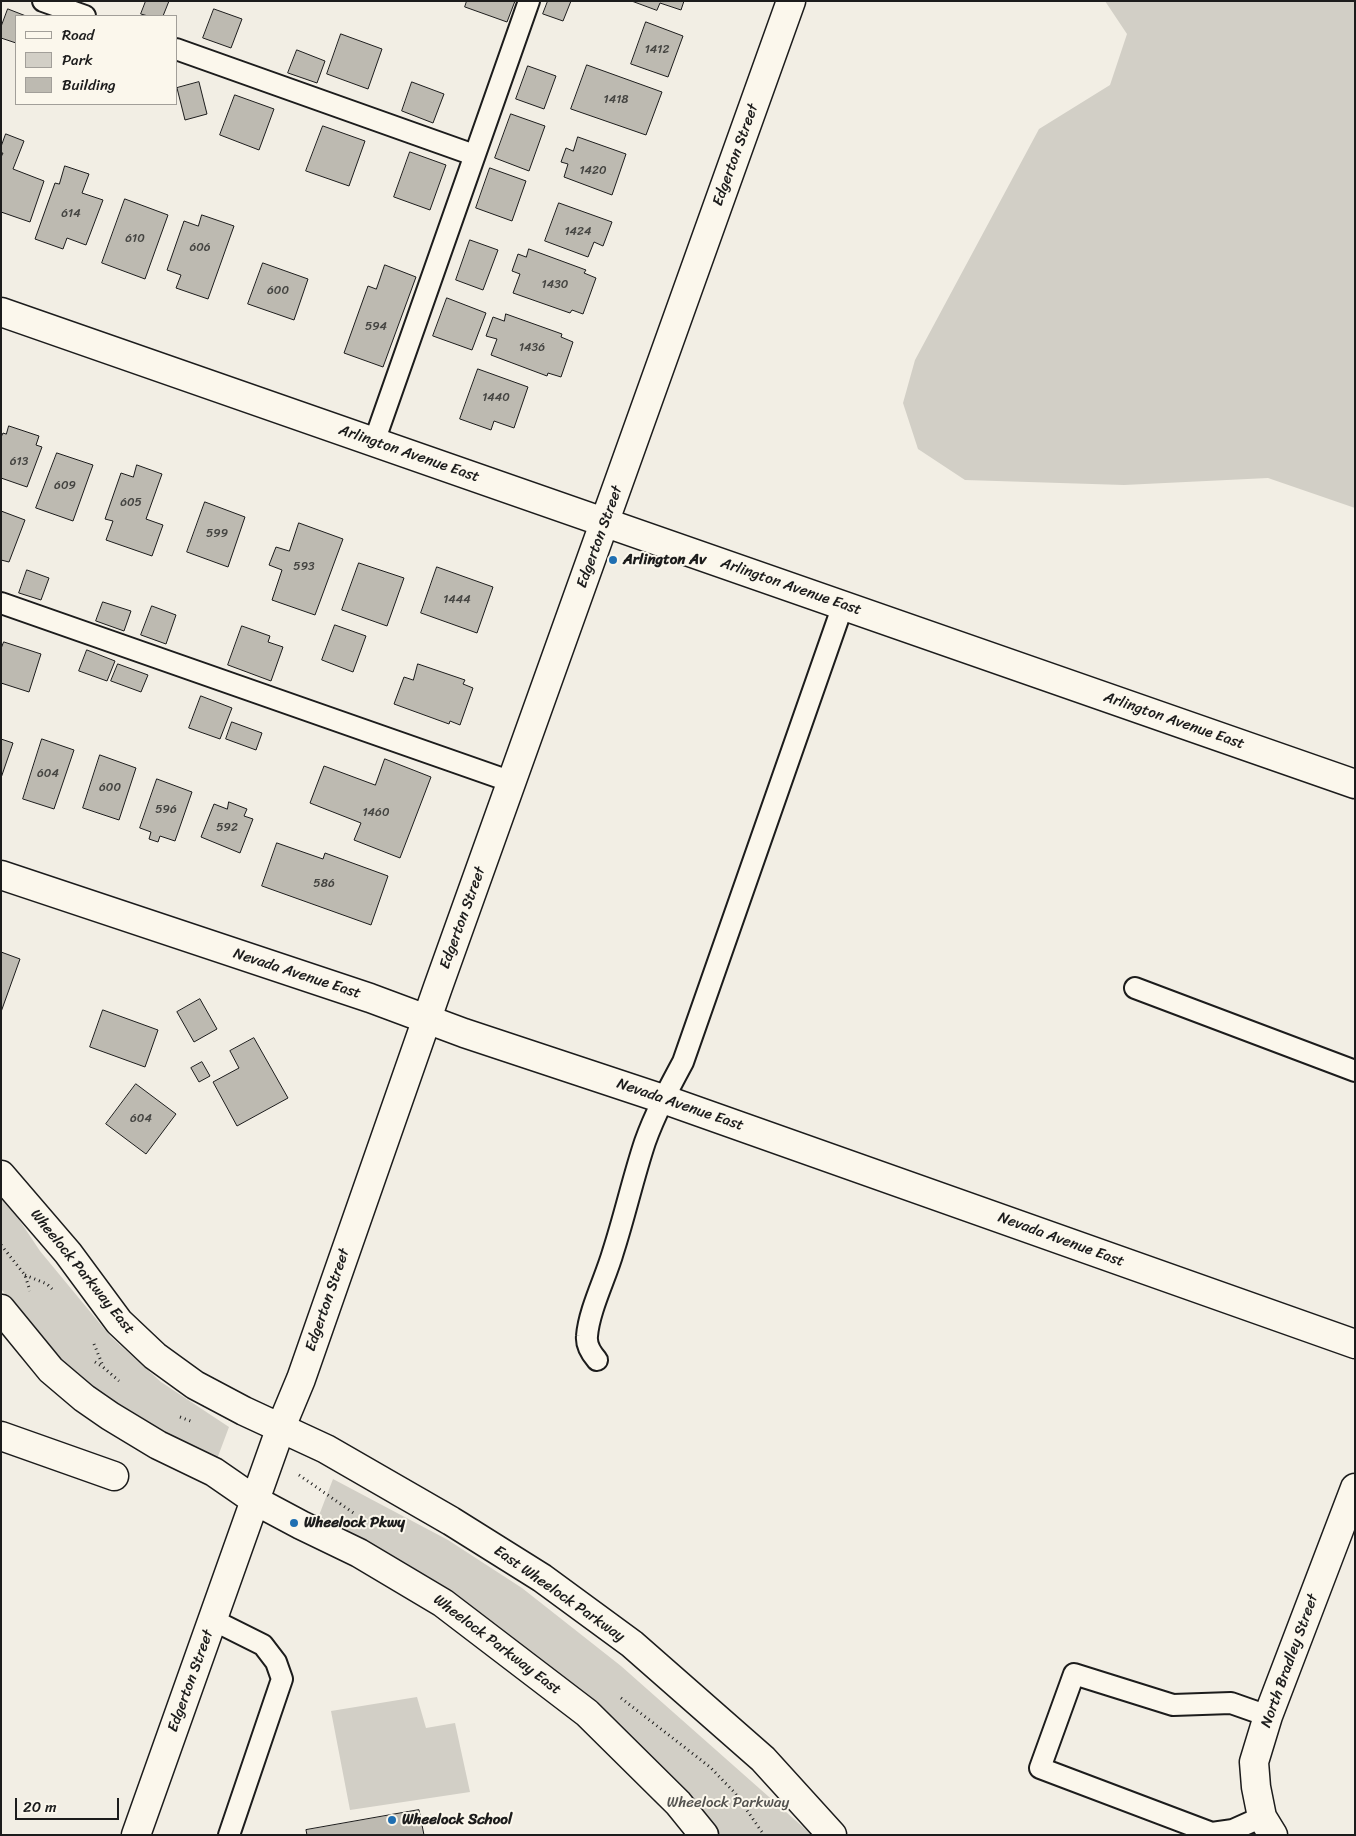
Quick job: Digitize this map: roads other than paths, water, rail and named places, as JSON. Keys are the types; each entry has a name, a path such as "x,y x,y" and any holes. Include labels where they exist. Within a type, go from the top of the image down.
{"street":[{"name":"Edgerton Street","path":"136,1835 281,1427 301,1379 791,1"},
{"name":"Arlington Avenue East","path":"1,312 1355,784"},
{"name":"Nevada Avenue East","path":"1,875 663,1099 1355,1344"},
{"name":"Wheelock Parkway East","path":"1,1175 68,1253 119,1322 155,1356 195,1385 244,1411"},
{"path":"1,1309 51,1370 84,1398 158,1445 214,1472 256,1501"},
{"name":"East Wheelock Parkway","path":"244,1411 326,1449 450,1521 542,1578 632,1644 763,1760 832,1835"},
{"path":"1,1436 114,1476"},
{"name":"North Bradley Street","path":"1268,1826 1256,1787 1254,1762 1268,1716 1355,1488"},
{"name":"Wheelock Parkway East","path":"256,1501 301,1526 358,1553 443,1603 587,1713 678,1803 704,1835"}],"lane":[{"path":"43,1 82,15"},
{"path":"374,442 529,1"},
{"path":"178,50 474,155"},
{"path":"1,603 512,782"},
{"path":"596,1360 588,1345 587,1335 591,1316 613,1252 646,1141 663,1099 683,1062 843,606"},
{"path":"1136,988 1355,1071"},
{"path":"213,1620 263,1646 276,1662 282,1679 229,1835"},
{"path":"1268,1716 1231,1703 1172,1705 1074,1674 1040,1768 1212,1833 1268,1826"}],"place":[{"name":"Arlington Av","path":"613,560"},
{"name":"Wheelock Pkwy","path":"294,1523"},
{"name":"Wheelock School","path":"392,1820"}],"park label":[{"name":"Wheelock Parkway","path":"728,1803"}]}
